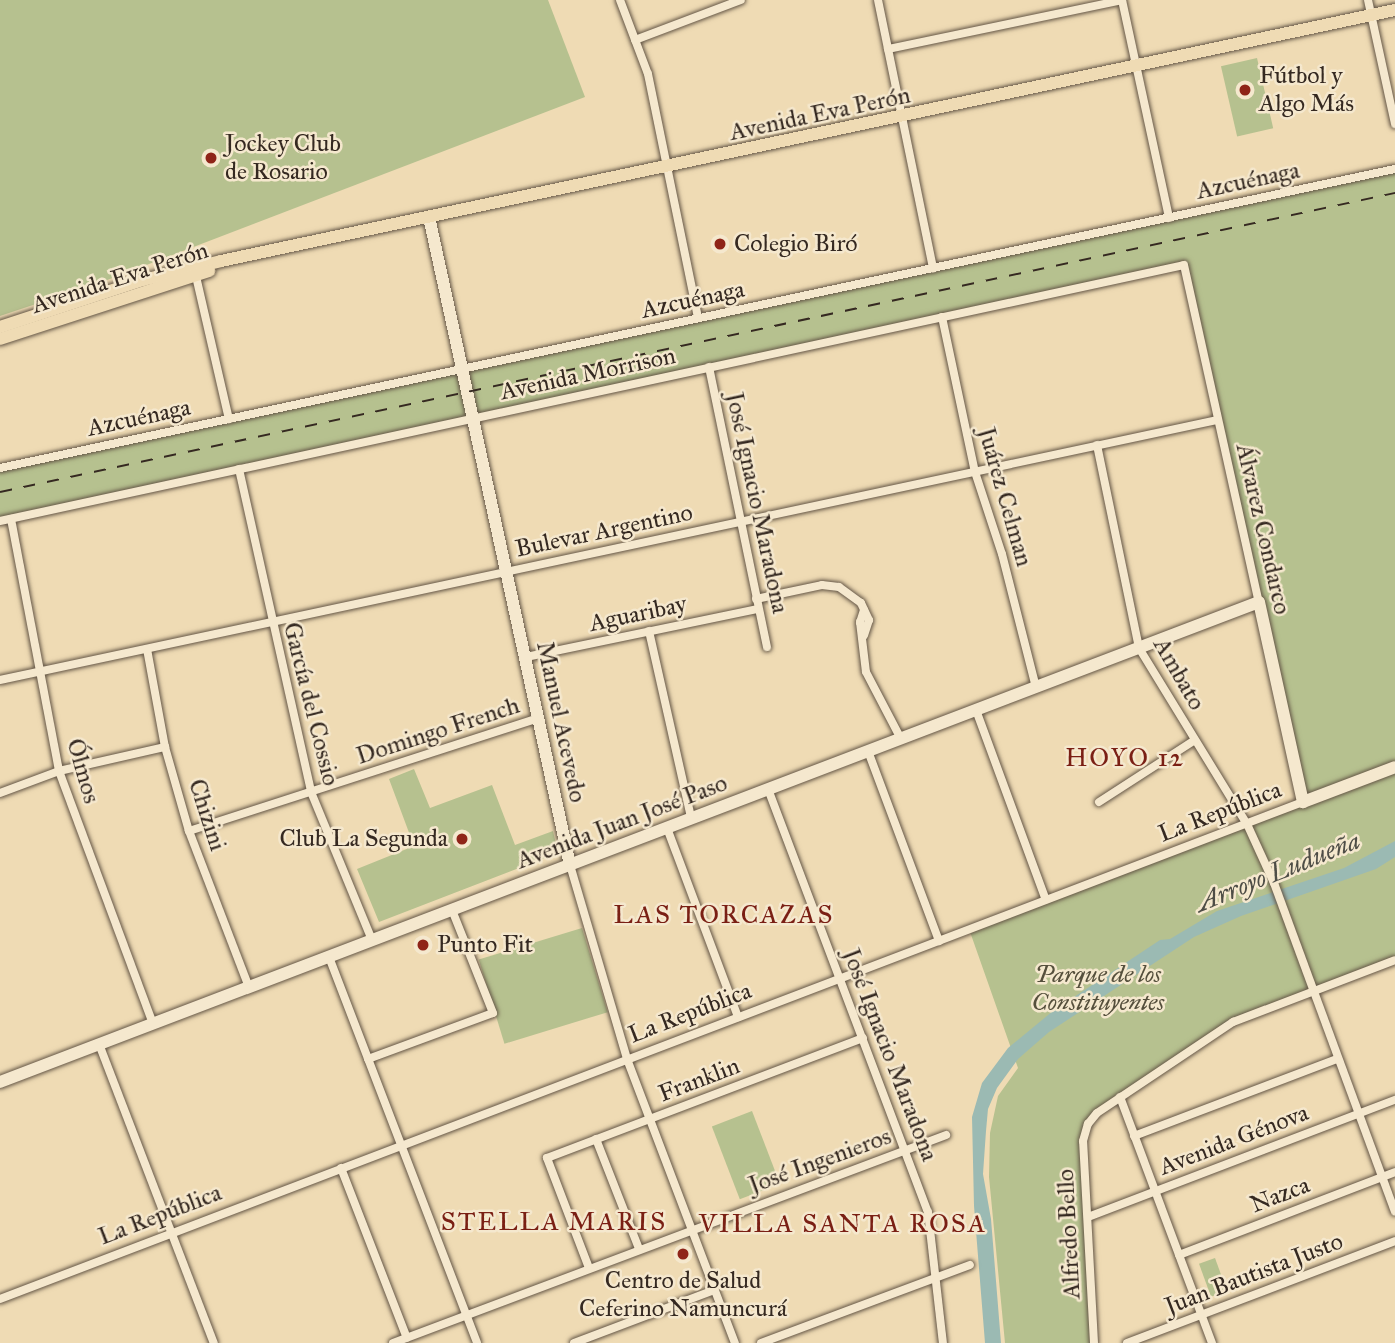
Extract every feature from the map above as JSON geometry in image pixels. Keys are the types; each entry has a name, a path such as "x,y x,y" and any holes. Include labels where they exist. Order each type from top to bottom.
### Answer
{"main road":[{"name":"Avenida Eva Perón","path":"0,327 253,256 1395,10"},
{"name":"Manuel Acevedo","path":"429,217 570,864"},
{"name":"Avenida Eva Perón","path":"0,339 195,271"},
{"name":"Avenida Juan José Paso","path":"0,1082 1259,602"},
{"name":"Álvarez Condarco","path":"1259,602 1303,802"},
{"name":"La República","path":"1303,802 1395,767"}],"street":[{"path":"620,0 648,74 698,318"},
{"path":"635,40 741,0"},
{"path":"878,0 933,268"},
{"path":"888,49 1122,0 1169,218"},
{"path":"1368,0 1395,124"},
{"name":"Azcuénaga","path":"0,468 1395,169"},
{"name":"Avenida Morrison","path":"0,521 1184,264"},
{"name":"Álvarez Condarco","path":"1184,264 1259,602"},
{"path":"195,271 229,419"},
{"name":"Juárez Celman","path":"942,317 975,472 1002,554 1036,687"},
{"name":"José Ignacio Maradona","path":"709,368 767,647"},
{"name":"Bulevar Argentino","path":"0,680 1217,420"},
{"name":"Ambato","path":"1097,445 1139,648 1247,824"},
{"name":"García del Cossio","path":"239,469 311,792 372,940"},
{"name":"Ólmos","path":"11,519 59,771 153,1024"},
{"path":"757,599 832,584 857,598 869,624 864,635 868,680 894,721 901,738"},
{"name":"Aguaribay","path":"526,657 758,609"},
{"path":"649,631 691,818"},
{"name":"Chizini","path":"147,649 165,747 189,831 249,987"},
{"path":"976,710 1046,900"},
{"name":"Domingo French","path":"189,831 539,718"},
{"path":"1098,802 1195,740"},
{"path":"0,793 59,771 165,747"},
{"path":"868,751 939,941"},
{"name":"José Ignacio Maradona","path":"768,789 928,1212 943,1343"},
{"name":"La República","path":"0,1299 1303,802"},
{"path":"1247,824 1285,913 1312,992 1395,1210"},
{"path":"667,828 738,1017"},
{"name":"Manuel Acevedo","path":"570,864 627,1059 735,1343"},
{"path":"368,1059 493,1013 452,910"},
{"path":"329,957 477,1343"},
{"path":"1212,1343 1119,1097 1233,1022 1395,960"},
{"name":"Franklin","path":"589,1268 547,1158 863,1038"},
{"path":"99,1044 214,1343"},
{"path":"1134,1136 1337,1059"},
{"name":"Alfredo Bello","path":"1094,1343 1083,1141 1088,1124 1097,1113 1119,1097"},
{"name":"Avenida Génova","path":"1088,1217 1395,1100"},
{"name":"José Ingenieros","path":"393,1343 946,1135"},
{"path":"596,1139 639,1249"},
{"path":"341,1168 407,1338"},
{"name":"Nazca","path":"1179,1255 1395,1172"},
{"name":"Juan Bautista Justo","path":"1127,1343 1395,1241"},
{"path":"761,1343 970,1265"},
{"path":"574,1343 714,1290"}],"green space":[{"name":"Jockey Club de Rosario","path":"0,0 548,0 585,97 102,282 0,316"},
{"name":"Fútbol y Algo Más","path":"1257,58 1273,128 1237,136 1221,66"},
{"name":"Parque de los Constituyentes","path":"1395,169 1395,960 1233,1022 1097,1113 1083,1141 1094,1343 1005,1343 989,1177 990,1133 998,1096 1018,1068 969,929 1303,802 1184,265 0,521 0,468"},
{"name":"Club La Segunda","path":"414,769 430,808 492,785 515,845 553,831 558,853 379,922 357,869 414,846 389,779"},
{"path":"582,928 608,1012 504,1044 479,960"},
{"path":"752,1111 780,1184 740,1199 712,1126"},
{"path":"1215,1258 1227,1291 1211,1297 1199,1264"}],"water":[{"name":"Arroyo Ludueña","path":"1395,841 1395,857 1376,869 1241,916 1194,937 1049,1032 1018,1059 997,1088 988,1109 983,1174 991,1219 1001,1343 985,1343 974,1206 972,1117 982,1083 1008,1048 1053,1011 1160,940 1170,939 1217,911 1344,868"}],"railway":[{"path":"0,492 1395,193"}],"place":[{"name":"Fútbol y Algo Más","path":"1245,90"},
{"name":"Jockey Club de Rosario","path":"211,158"},
{"name":"Colegio Biró","path":"720,244"},
{"name":"Club La Segunda","path":"462,839"},
{"name":"Punto Fit","path":"423,945"},
{"name":"Centro de Salud Ceferino Namuncurá","path":"683,1254"}],"district":[{"name":"HOYO 12","path":"1125,758"},
{"name":"LAS TORCAZAS","path":"724,915"},
{"name":"STELLA MARIS","path":"554,1222"},
{"name":"VILLA SANTA ROSA","path":"843,1224"}]}
